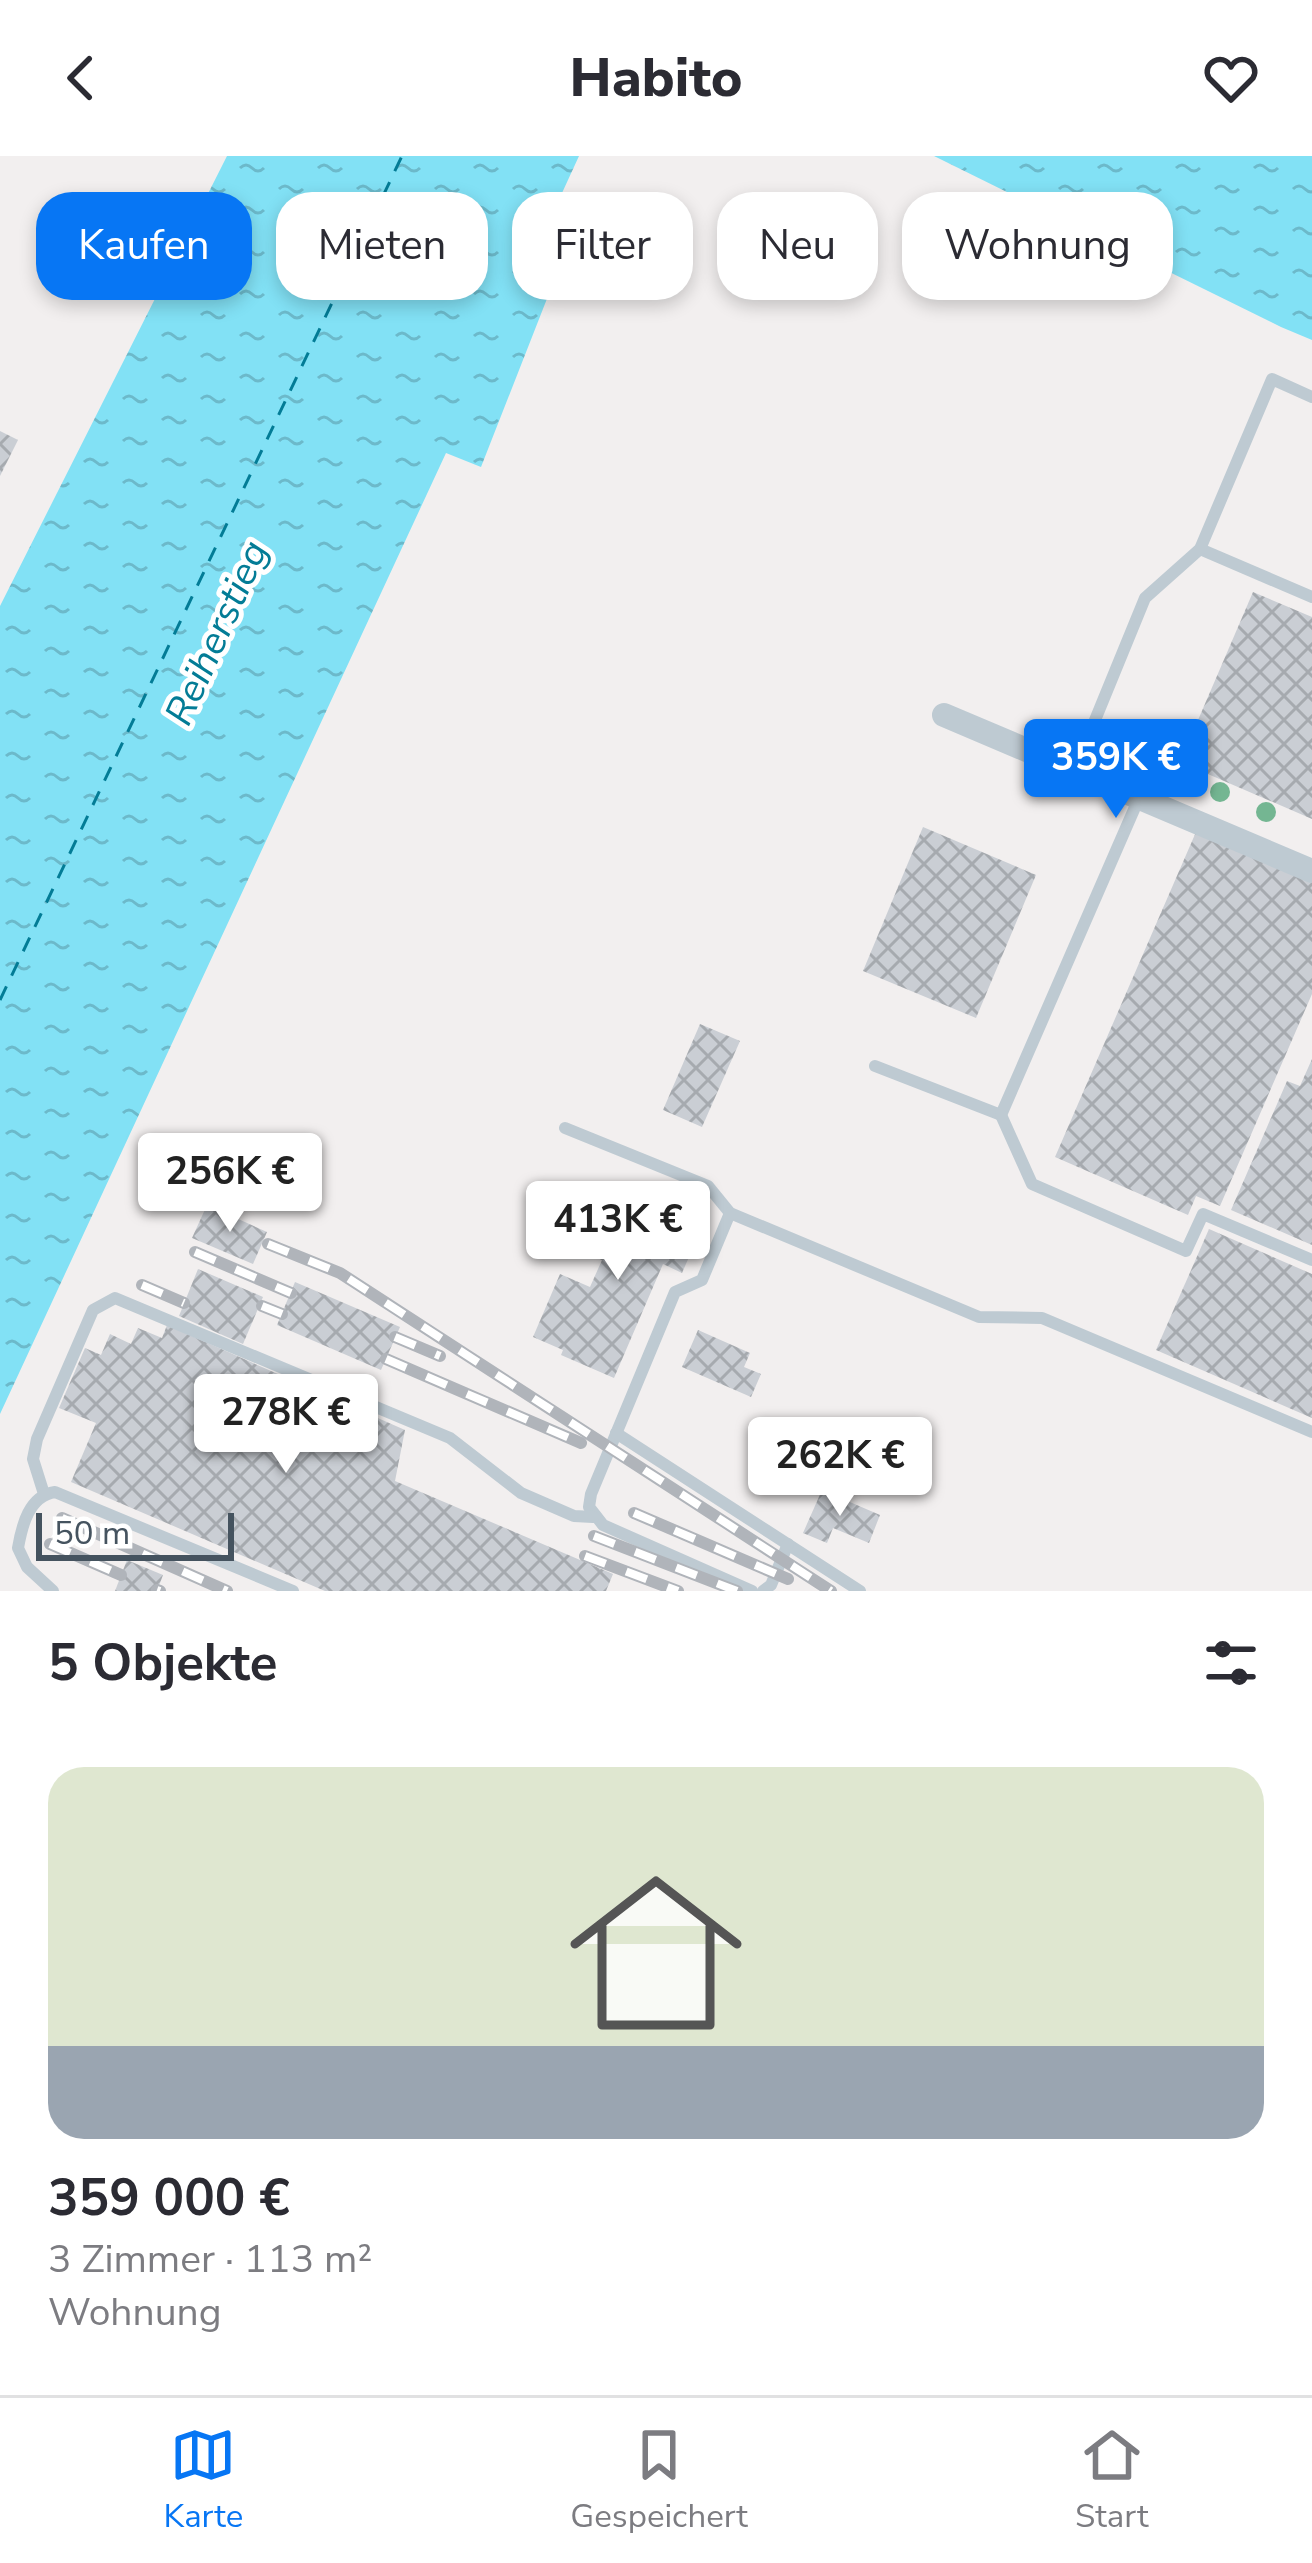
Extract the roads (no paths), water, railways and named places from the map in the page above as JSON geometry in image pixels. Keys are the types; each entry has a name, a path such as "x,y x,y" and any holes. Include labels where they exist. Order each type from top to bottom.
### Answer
{"street":[{"path":"944,715 1312,871"}],"lane":[{"path":"1074,770 1144,598 1200,550 1272,379 1312,397"},
{"path":"1200,550 1312,597"},
{"path":"1001,1115 1139,798"},
{"path":"875,1066 1001,1115 1032,1184 1186,1251 1203,1214 1312,1260"},
{"path":"565,1128 708,1186 730,1213 979,1318 1042,1318 1312,1432"},
{"path":"593,1517 590,1494 675,1292 702,1280 730,1213"},
{"path":"44,1494 33,1459 37,1439 93,1310 116,1298 450,1438 520,1493 574,1516 593,1517 603,1526 752,1591"},
{"path":"616,1433 860,1591"},
{"path":"53,1591 27,1567 18,1548 32,1506 44,1494 67,1495 293,1591"},
{"path":"764,1591 788,1544"}],"water":[{"name":"Reiherstieg","path":"227,156 579,156 562,192 512,192 512,300 546,300 481,467 446,453 0,1414 0,606 154,300 252,300 252,192 209,192"},
{"path":"934,156 1312,156 1312,340 1173,274 1173,192 1007,192"}],"railway":[{"path":"268,1244 340,1273 831,1591"},
{"path":"195,1252 291,1293"},
{"path":"142,1285 184,1303"},
{"path":"262,1306 282,1314"},
{"path":"395,1337 440,1356"},
{"path":"386,1359 581,1443"},
{"path":"634,1513 788,1579"},
{"path":"62,1518 227,1591"},
{"path":"594,1536 737,1591"},
{"path":"50,1544 121,1575"},
{"path":"585,1556 678,1591"}]}
